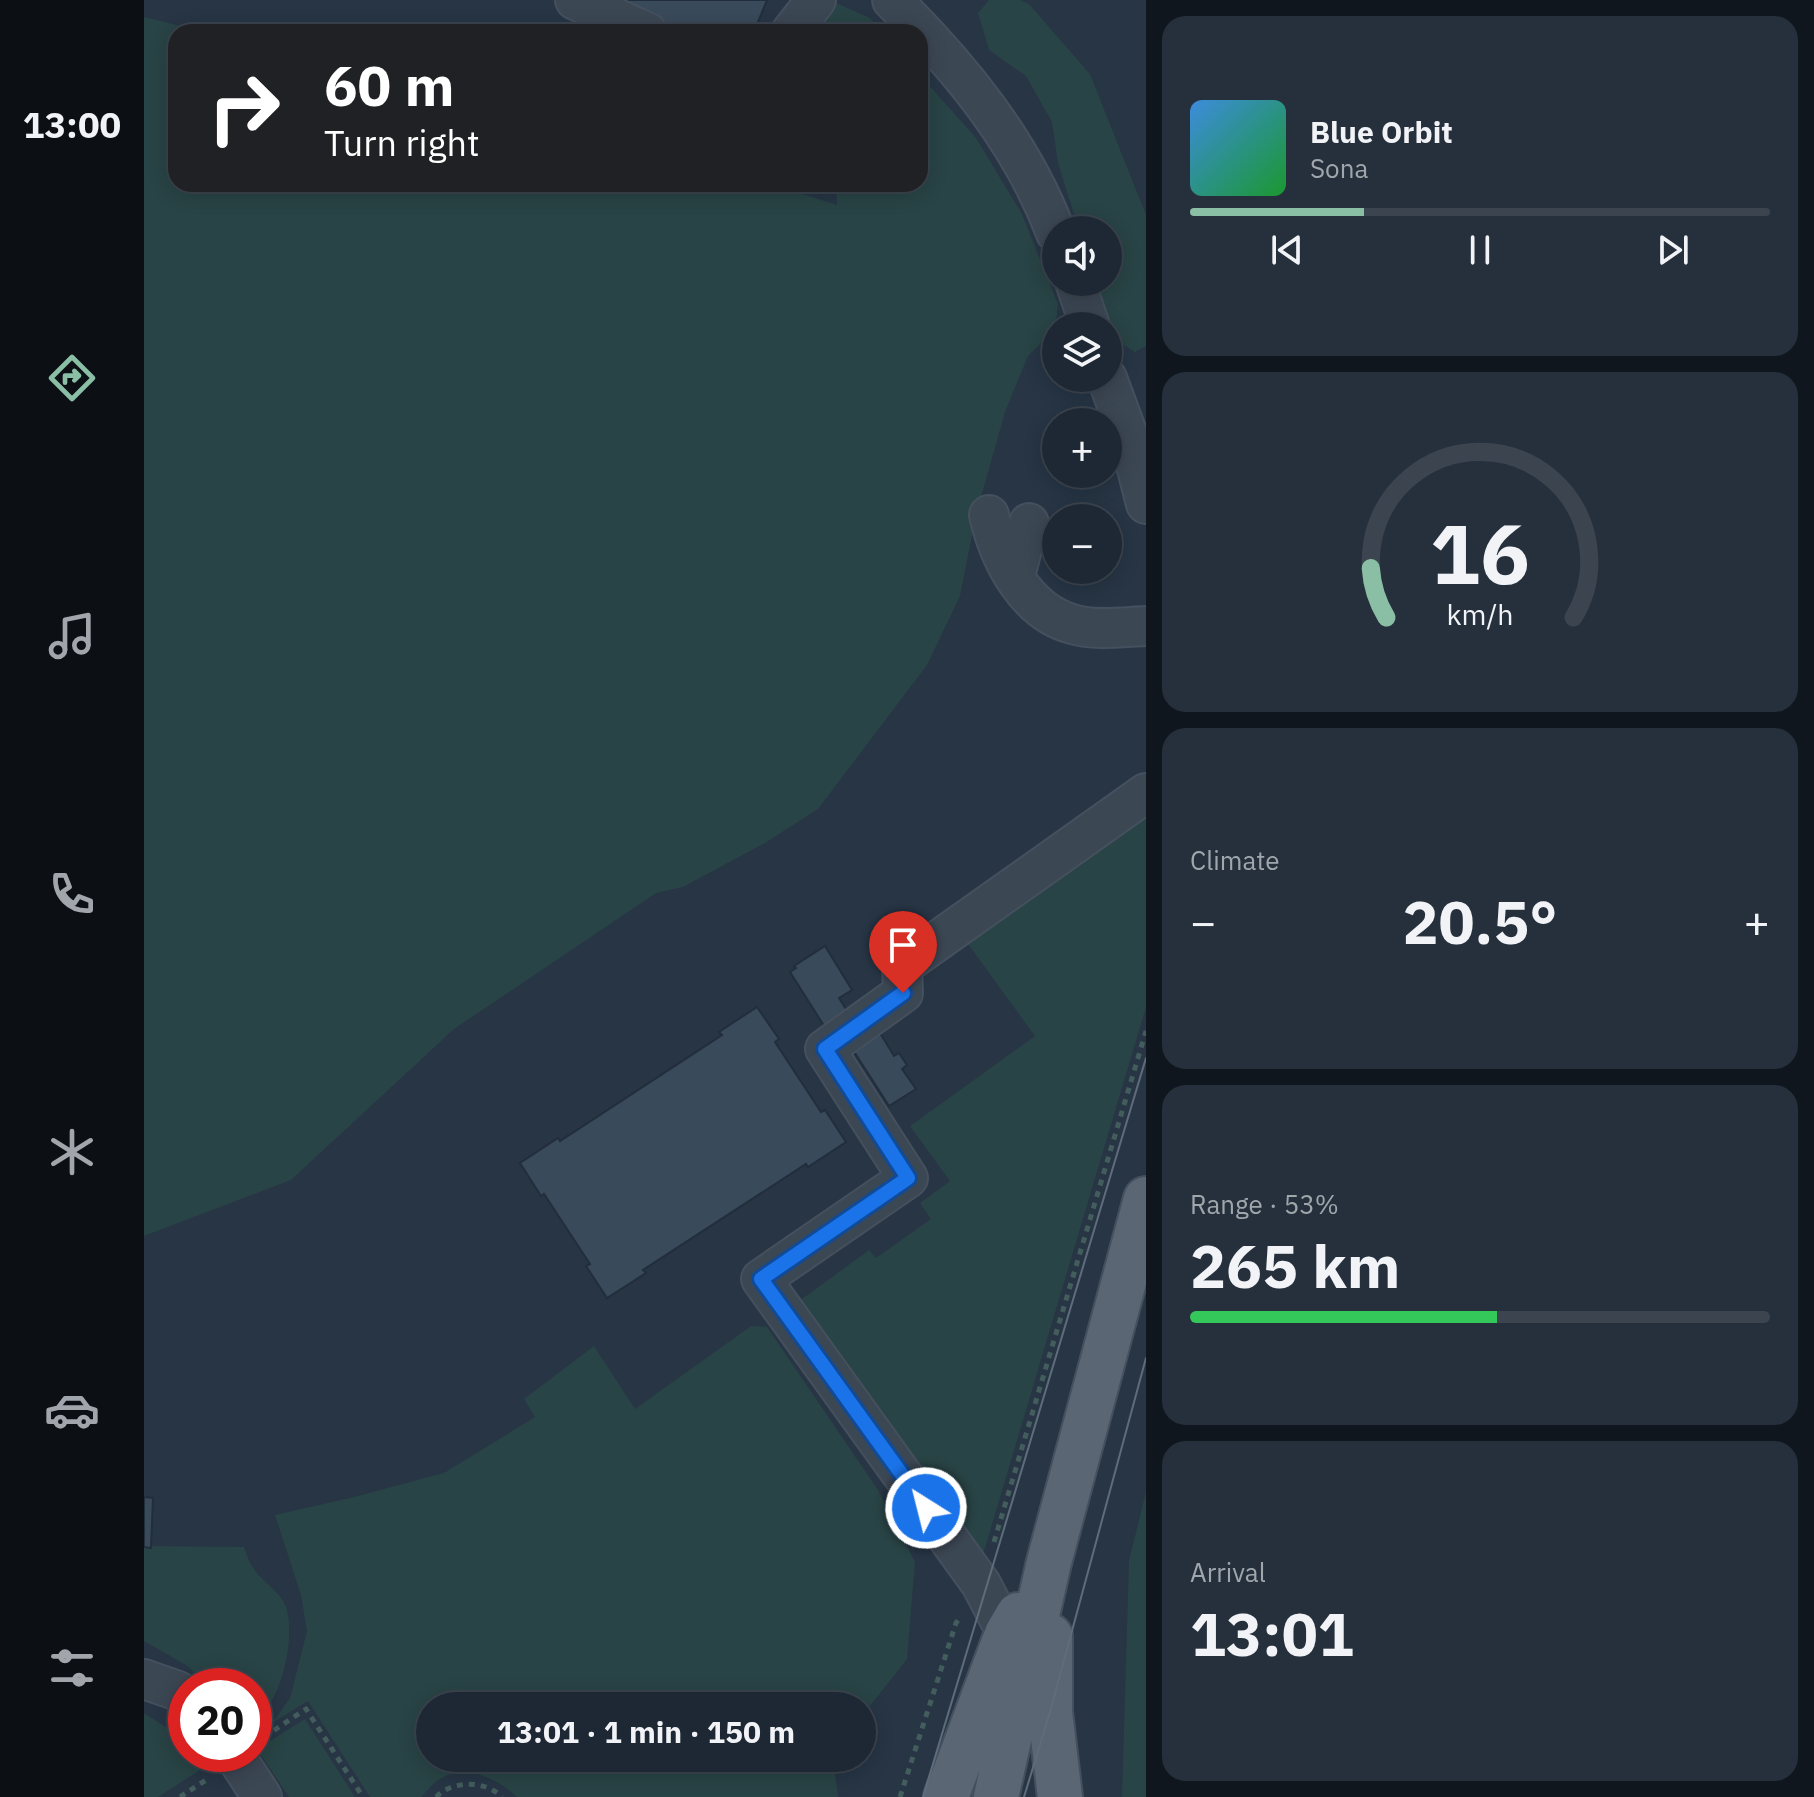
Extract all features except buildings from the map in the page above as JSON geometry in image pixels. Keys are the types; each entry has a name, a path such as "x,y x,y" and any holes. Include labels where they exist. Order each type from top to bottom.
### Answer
{"main road":[{"path":"996,1797 1049,1562 1146,1199"},
{"path":"946,1797 1007,1634 1049,1562"},
{"path":"1049,1562 1050,1712 1060,1797"}],"street":[{"path":"575,0 629,24"},
{"path":"797,24 816,0"},
{"path":"892,0 917,24"},
{"path":"928,35 993,115 1042,196 1050,216"},
{"path":"1112,392 1129,438 1146,504"},
{"path":"989,515 995,538 1015,576 1026,593 1044,610 1070,624 1097,628 1146,626"},
{"path":"1015,576 1029,523"},
{"path":"1007,1634 981,1584 761,1279 908,1178 825,1049 903,993 902,966 1146,793"},
{"path":"144,1679 168,1687"},
{"path":"246,1772 262,1797"}],"path":[{"path":"900,1797 956,1623 981,1584 1146,1031"},
{"path":"272,1731 306,1709 363,1797"},
{"path":"436,1797 443,1790 469,1783 495,1790 502,1797"}],"green space":[{"path":"989,0 1020,0 1029,4 1090,74 1146,215 1146,346 1135,352 1122,344 1122,312 1107,312 1101,296 1122,296 1122,216 1075,216 1058,163 1052,122 1026,76 989,50 978,13"},
{"path":"834,2 870,18 875,24 825,24"},
{"path":"144,17 172,24 168,24 168,192 796,192 837,205 836,192 928,192 928,84 976,138 1022,214 1042,264 1042,296 1055,296 1058,304 1057,312 1042,312 1042,342 1028,356 1005,412 976,515 960,596 927,665 818,809 765,843 683,887 656,893 454,1029 291,1180 144,1236"},
{"path":"1146,816 1146,1007 982,1558 817,1323 801,1305 802,1299 869,1250 876,1258 931,1219 920,1203 950,1181 910,1126 1035,1036 968,944"},
{"path":"751,1326 767,1327 878,1490 915,1562 907,1659 876,1698 876,1692 416,1692 416,1772 835,1772 838,1797 517,1797 491,1779 460,1773 440,1779 421,1797 370,1797 308,1701 272,1723 290,1698 307,1631 301,1595 275,1515 444,1473 535,1417 524,1399 594,1346 635,1409"},
{"path":"1146,1492 1146,1797 1122,1797 1129,1561"},
{"path":"144,1546 244,1547 257,1574 284,1602 289,1620 288,1652 272,1700 272,1668 189,1668 144,1641"},
{"path":"144,1713 168,1729 168,1772 197,1772 158,1797 144,1797"},
{"path":"305,1719 355,1797 289,1797 272,1772 272,1740"}],"tram line":[{"path":"923,1797 1146,1058"},
{"path":"1024,1797 1146,1358"}],"route":[{"path":"903,993 825,1049 908,1178 761,1279 926,1508"}]}
